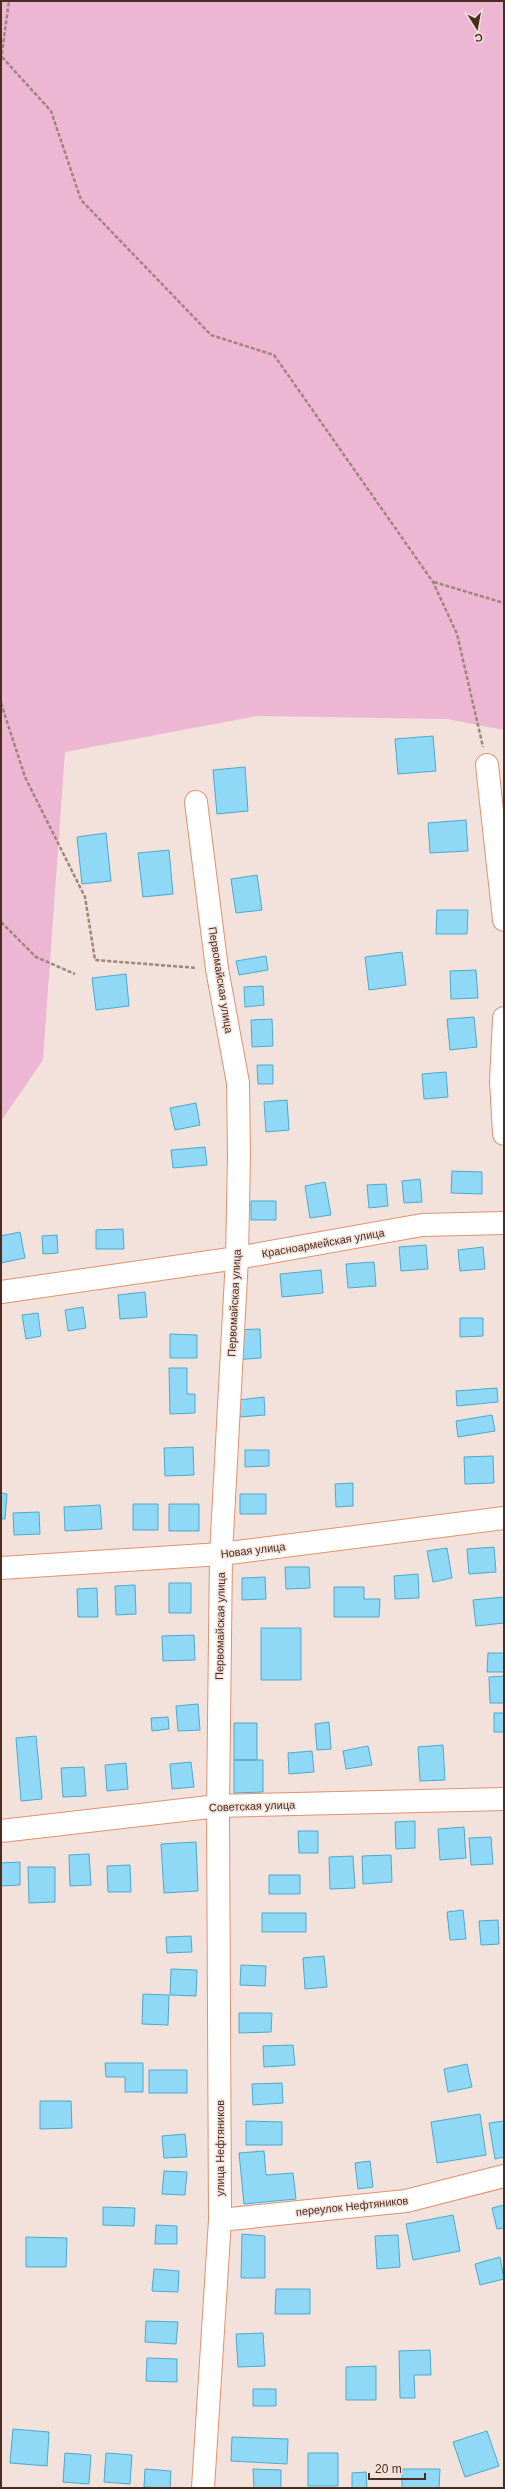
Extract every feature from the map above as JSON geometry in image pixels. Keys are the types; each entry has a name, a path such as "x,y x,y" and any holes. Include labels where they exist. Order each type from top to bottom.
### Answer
{"street":[{"path":"487,765 504,920"},
{"name":"Первомайская улица","path":"196,802 217,970 238,1083 237,1258 221,1554 218,1806"},
{"path":"504,1018 501,1081 504,1134"},
{"name":"Красноармейская улица","path":"1,1292 237,1258 422,1225 504,1223"},
{"name":"Новая улица","path":"1,1568 221,1554 504,1518"},
{"name":"Советская улица","path":"1,1831 218,1806 504,1799"},
{"name":"улица Нефтяников","path":"203,2488 220,2220 218,1806"},
{"name":"переулок Нефтяников","path":"220,2220 406,2201 504,2176"}],"path":[{"path":"1,60 10,6 9,1"},
{"path":"10,6 13,1"},
{"path":"2,57 51,111 81,200 211,335 274,355 433,582 457,634 470,682 487,765"},
{"path":"433,582 504,603"},
{"path":"1,703 25,777 85,897 95,960 217,970"},
{"path":"1,922 36,957 75,974"}],"shaded area":[{"path":"1,1 504,1 504,730 447,719 258,716 65,752 43,1060 1,1121"}],"building":[{"path":"433,736 436,771 398,774 395,739"},
{"path":"245,767 248,811 217,814 213,770"},
{"path":"466,820 468,851 430,853 428,823"},
{"path":"106,833 111,881 82,884 77,837"},
{"path":"169,850 173,894 143,897 138,853"},
{"path":"257,875 262,910 236,913 231,879"},
{"path":"437,910 468,910 467,934 436,934"},
{"path":"402,952 406,985 369,990 365,957"},
{"path":"266,956 268,970 239,975 236,961"},
{"path":"476,970 478,998 451,999 450,971"},
{"path":"126,974 129,1006 96,1010 92,978"},
{"path":"263,986 264,1005 245,1007 244,987"},
{"path":"474,1017 477,1047 450,1050 447,1019"},
{"path":"272,1019 273,1046 252,1047 251,1020"},
{"path":"257,1065 273,1065 273,1084 258,1084"},
{"path":"446,1072 448,1097 424,1099 422,1074"},
{"path":"287,1100 289,1130 266,1132 264,1102"},
{"path":"196,1103 200,1125 175,1130 170,1108"},
{"path":"205,1147 207,1165 173,1168 171,1150"},
{"path":"452,1171 482,1172 482,1194 451,1193"},
{"path":"420,1179 422,1202 404,1203 402,1181"},
{"path":"325,1182 331,1215 310,1218 305,1186"},
{"path":"386,1184 388,1206 369,1208 367,1185"},
{"path":"251,1201 276,1201 276,1220 251,1220"},
{"path":"123,1229 124,1249 96,1249 96,1230"},
{"path":"20,1232 25,1258 1,1263 1,1236"},
{"path":"57,1235 58,1253 43,1254 42,1236"},
{"path":"426,1245 428,1269 401,1271 399,1247"},
{"path":"483,1247 485,1269 460,1271 458,1250"},
{"path":"374,1262 376,1286 348,1288 346,1264"},
{"path":"321,1270 323,1293 282,1297 280,1274"},
{"path":"145,1292 147,1317 120,1319 118,1295"},
{"path":"83,1307 86,1328 68,1331 65,1310"},
{"path":"38,1313 41,1336 26,1339 22,1315"},
{"path":"460,1318 483,1318 483,1336 460,1337"},
{"path":"260,1329 261,1358 234,1360 232,1330"},
{"path":"170,1334 197,1335 197,1358 170,1358"},
{"path":"169,1368 187,1368 187,1394 195,1394 195,1413 170,1414"},
{"path":"497,1388 498,1402 457,1406 456,1391"},
{"path":"264,1397 265,1415 240,1417 238,1400"},
{"path":"492,1415 495,1431 458,1437 456,1421"},
{"path":"193,1447 194,1475 165,1476 164,1448"},
{"path":"245,1450 269,1450 269,1466 245,1467"},
{"path":"493,1456 494,1483 465,1484 464,1457"},
{"path":"353,1483 353,1506 336,1507 335,1484"},
{"path":"1,1493 7,1494 5,1519 1,1519"},
{"path":"240,1494 266,1494 266,1514 240,1514"},
{"path":"133,1504 158,1504 158,1530 133,1530"},
{"path":"169,1504 199,1504 199,1531 169,1531"},
{"path":"100,1505 102,1529 65,1531 64,1507"},
{"path":"39,1512 40,1534 14,1535 13,1513"},
{"path":"494,1547 496,1572 469,1574 467,1549"},
{"path":"447,1548 452,1578 433,1582 427,1551"},
{"path":"285,1567 309,1567 310,1588 286,1589"},
{"path":"418,1574 419,1598 395,1599 394,1576"},
{"path":"265,1577 266,1599 242,1600 242,1578"},
{"path":"169,1583 191,1583 191,1613 169,1613"},
{"path":"135,1585 136,1614 116,1615 115,1586"},
{"path":"334,1587 364,1587 364,1599 380,1599 379,1617 334,1617"},
{"path":"97,1588 98,1617 78,1617 77,1589"},
{"path":"504,1597 504,1623 476,1626 473,1600"},
{"path":"261,1628 301,1628 301,1680 261,1680"},
{"path":"194,1635 195,1660 163,1661 162,1636"},
{"path":"488,1653 504,1653 504,1672 487,1672"},
{"path":"504,1676 504,1703 490,1703 489,1677"},
{"path":"198,1704 200,1730 178,1731 176,1706"},
{"path":"494,1713 504,1713 504,1732 494,1732"},
{"path":"168,1717 169,1729 152,1731 151,1718"},
{"path":"329,1722 331,1749 317,1750 315,1724"},
{"path":"234,1723 257,1723 257,1760 234,1760"},
{"path":"36,1736 42,1799 21,1801 16,1738"},
{"path":"443,1745 445,1780 420,1781 418,1747"},
{"path":"368,1746 372,1765 346,1769 343,1751"},
{"path":"312,1751 314,1772 289,1774 288,1753"},
{"path":"234,1760 263,1760 263,1792 234,1793"},
{"path":"191,1762 194,1787 172,1789 170,1764"},
{"path":"126,1763 128,1789 107,1791 105,1765"},
{"path":"84,1767 86,1796 63,1797 61,1768"},
{"path":"415,1821 415,1848 396,1849 395,1822"},
{"path":"464,1827 466,1858 440,1860 438,1829"},
{"path":"298,1831 318,1831 318,1853 299,1853"},
{"path":"491,1837 493,1864 471,1865 469,1838"},
{"path":"196,1842 198,1891 164,1893 161,1844"},
{"path":"89,1854 91,1885 70,1886 69,1855"},
{"path":"391,1855 392,1882 363,1884 362,1856"},
{"path":"353,1856 355,1888 330,1889 329,1857"},
{"path":"20,1862 20,1885 1,1886 1,1863"},
{"path":"130,1865 131,1892 108,1892 107,1866"},
{"path":"28,1867 55,1867 55,1902 29,1903"},
{"path":"269,1875 300,1875 300,1894 269,1894"},
{"path":"463,1910 466,1939 450,1940 447,1912"},
{"path":"262,1913 306,1913 306,1932 262,1932"},
{"path":"498,1920 499,1944 481,1945 479,1921"},
{"path":"191,1936 192,1952 167,1953 166,1937"},
{"path":"324,1956 327,1987 305,1989 303,1958"},
{"path":"241,1965 266,1966 265,1986 240,1985"},
{"path":"171,1969 197,1970 196,1996 170,1995"},
{"path":"143,1994 169,1995 168,2025 142,2024"},
{"path":"239,2013 272,2013 271,2032 239,2033"},
{"path":"293,2045 295,2065 264,2067 263,2046"},
{"path":"105,2063 143,2063 143,2092 125,2092 125,2077 106,2077"},
{"path":"467,2064 472,2087 448,2092 444,2069"},
{"path":"149,2070 187,2070 187,2093 149,2093"},
{"path":"282,2083 283,2103 253,2105 252,2084"},
{"path":"40,2101 71,2101 72,2128 40,2129"},
{"path":"480,2114 486,2155 437,2163 431,2122"},
{"path":"246,2121 282,2122 282,2145 246,2145"},
{"path":"504,2121 504,2157 495,2159 489,2123"},
{"path":"185,2134 187,2157 164,2158 162,2136"},
{"path":"264,2151 266,2175 293,2173 296,2199 244,2204 239,2153"},
{"path":"370,2161 373,2187 358,2189 355,2163"},
{"path":"164,2171 187,2172 185,2195 162,2194"},
{"path":"504,2205 504,2228 497,2229 492,2208"},
{"path":"103,2207 135,2208 134,2226 103,2225"},
{"path":"453,2215 460,2251 413,2260 406,2224"},
{"path":"156,2225 177,2226 177,2244 155,2244"},
{"path":"242,2234 265,2236 265,2278 241,2278"},
{"path":"398,2235 400,2267 377,2269 375,2236"},
{"path":"26,2237 67,2238 66,2267 26,2267"},
{"path":"500,2257 504,2279 480,2285 475,2264"},
{"path":"154,2269 179,2271 178,2292 152,2291"},
{"path":"276,2289 310,2289 310,2314 275,2314"},
{"path":"146,2321 178,2322 176,2344 145,2342"},
{"path":"263,2333 265,2366 238,2367 236,2334"},
{"path":"430,2350 431,2375 414,2375 415,2398 400,2398 399,2351"},
{"path":"147,2358 177,2359 177,2382 146,2381"},
{"path":"376,2366 376,2400 346,2400 346,2367"},
{"path":"253,2389 276,2389 276,2406 253,2406"},
{"path":"13,2429 49,2432 47,2466 10,2463"},
{"path":"487,2431 499,2466 465,2477 453,2442"},
{"path":"232,2437 288,2439 287,2464 231,2461"},
{"path":"65,2453 91,2455 89,2484 63,2482"},
{"path":"106,2453 132,2455 130,2484 104,2482"},
{"path":"308,2453 338,2453 338,2486 308,2486"},
{"path":"145,2469 171,2471 170,2488 144,2487"},
{"path":"253,2469 281,2470 281,2488 254,2488"},
{"path":"402,2469 440,2469 439,2488 402,2488"},
{"path":"366,2472 367,2488 352,2488 352,2473"}]}
